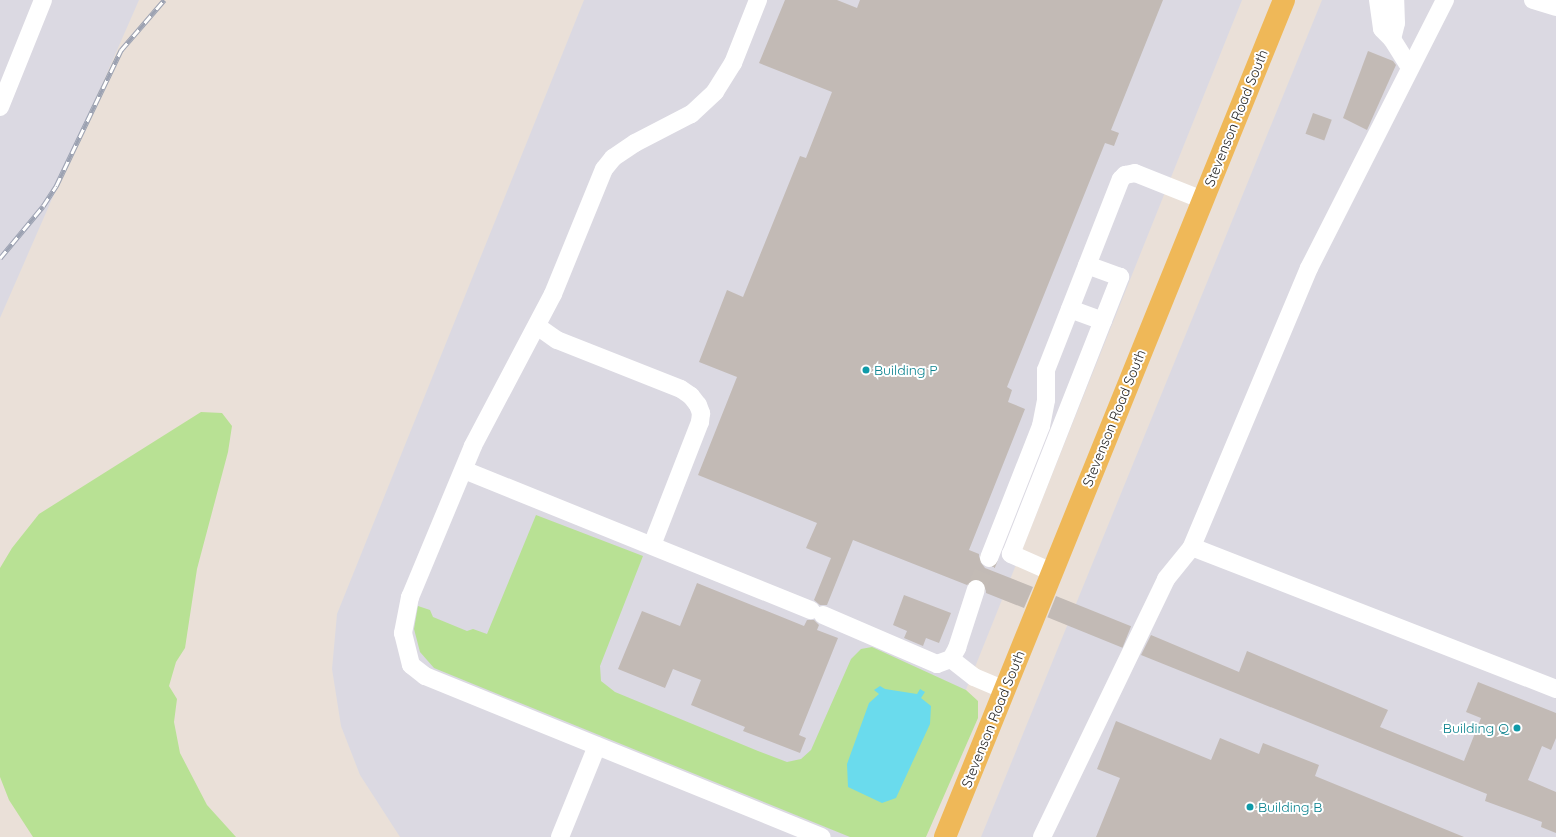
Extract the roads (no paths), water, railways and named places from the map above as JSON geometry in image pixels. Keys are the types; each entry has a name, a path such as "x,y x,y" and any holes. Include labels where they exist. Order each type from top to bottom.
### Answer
{"main road":[{"name":"Stevenson Road South","path":"945,837 1283,3"}],"lane":[{"path":"0,107 43,0"},
{"path":"758,0 733,63 715,92 691,114 635,143 613,158 604,170 553,294 491,410 464,470 410,597 403,633 411,665 425,676 822,837"},
{"path":"1378,0 1382,29 1392,39 1410,68"},
{"path":"1392,39 1396,23 1395,0"},
{"path":"1042,837 1166,579 1192,547 1309,268 1445,0"},
{"path":"1533,0 1556,7"},
{"path":"989,558 1041,426 1046,400 1046,370 1118,184 1125,174 1135,172 1203,200"},
{"path":"1052,572 1011,554 1120,277 1087,265"},
{"path":"1070,309 1103,321"},
{"path":"537,326 558,340 681,389 691,396 698,405 701,413 700,422 652,545"},
{"path":"464,470 817,612 937,664 951,659 961,636 976,589"},
{"path":"1192,547 1556,689"},
{"path":"922,658 943,650 961,636"},
{"path":"951,659 974,677 1004,690"},
{"path":"560,837 597,746"}],"water":[{"path":"880,686 885,689 917,694 920,689 925,692 921,698 931,706 930,724 896,798 882,803 848,787 847,764 869,703 879,694 874,690"}],"tunnel":[{"path":"976,589 989,558"}],"railway":[{"path":"0,258 43,206 56,186 121,50 164,0"}],"place":[{"name":"Building P","path":"866,370"},
{"name":"Building Q","path":"1517,728"},
{"name":"Building B","path":"1250,807"}]}
